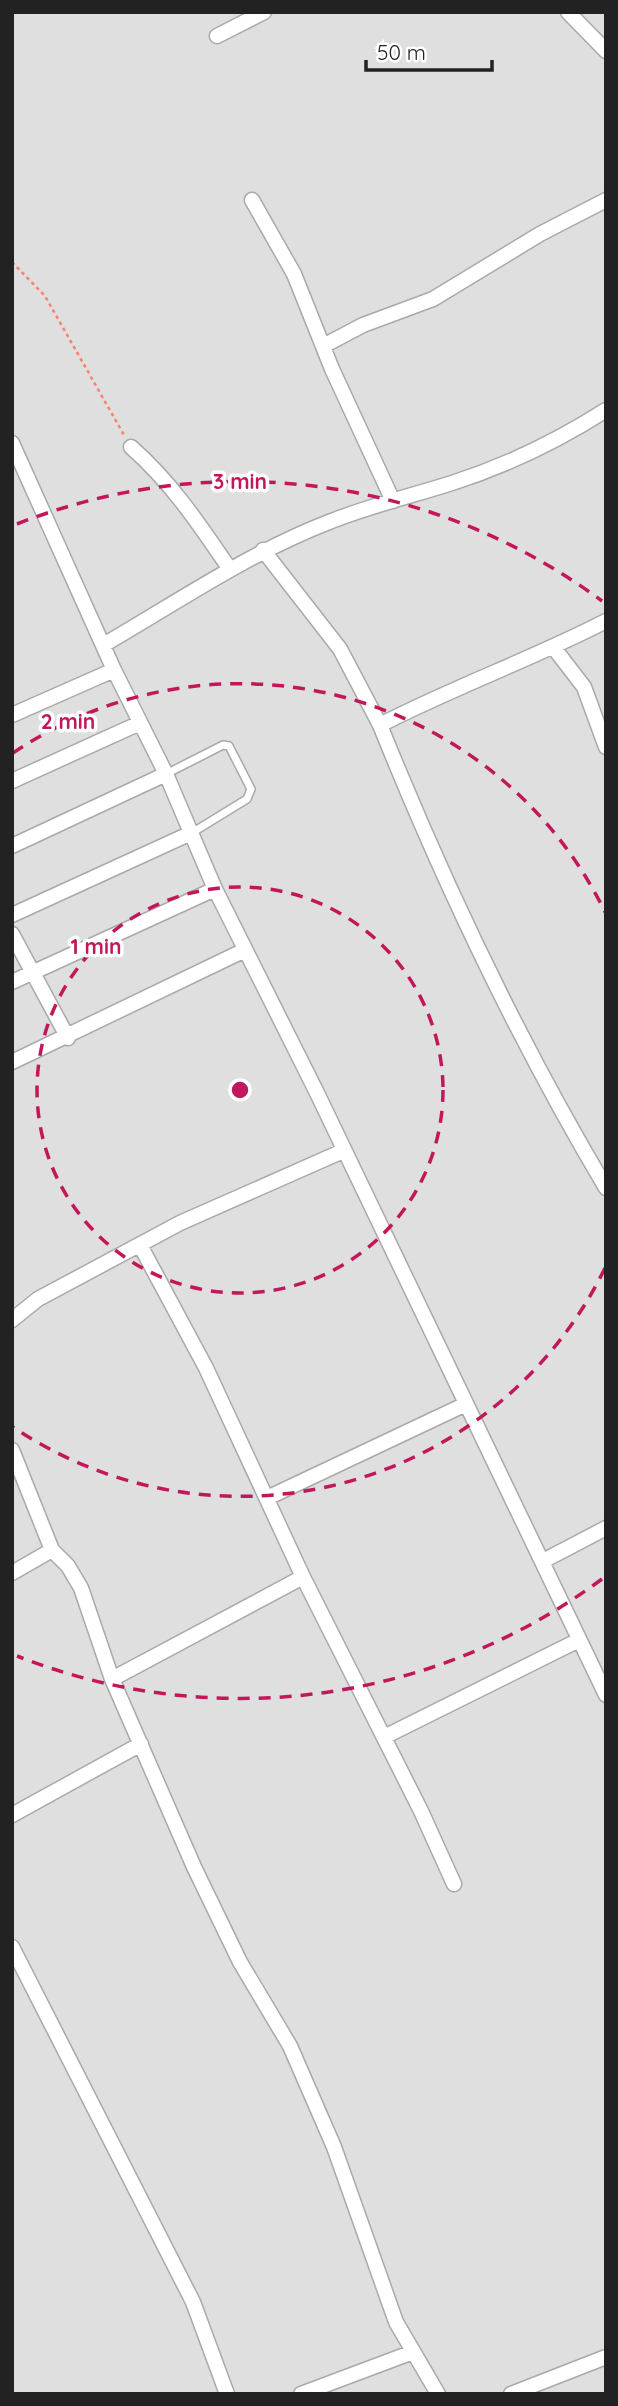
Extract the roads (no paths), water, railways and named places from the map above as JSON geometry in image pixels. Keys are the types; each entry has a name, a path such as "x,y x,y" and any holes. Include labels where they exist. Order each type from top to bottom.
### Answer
{"street":[{"path":"216,36 264,12"},
{"path":"568,12 606,51"},
{"path":"252,200 294,274 325,345 332,369 393,500"},
{"path":"325,345 363,325 433,299 540,234 606,200"},
{"path":"105,644 263,550 331,521 454,483 507,462 580,427 606,410"},
{"path":"12,443 105,644 114,670 166,774 215,889 606,1695"},
{"path":"131,447 159,472 186,504 229,568"},
{"path":"263,550 340,649 380,725 452,895 600,1167 606,1188"},
{"path":"380,725 448,692 554,648 606,621"},
{"path":"554,648 584,687 606,747"},
{"path":"12,715 114,670"},
{"path":"12,781 140,723"},
{"path":"12,846 166,774"},
{"path":"12,915 190,834"},
{"path":"12,982 215,889"},
{"path":"12,934 68,1038"},
{"path":"12,1062 68,1038 245,950"},
{"path":"12,1320 38,1299 180,1223 343,1150"},
{"path":"140,1245 206,1368 303,1577 454,1884"},
{"path":"267,1498 466,1404"},
{"path":"12,1450 52,1550 68,1566 81,1588 112,1679 194,1867 240,1962 290,2046 334,2147 396,2322 438,2394"},
{"path":"543,1561 606,1528"},
{"path":"12,1573 52,1550"},
{"path":"112,1679 303,1577"},
{"path":"384,1737 579,1640"},
{"path":"12,1815 141,1744"},
{"path":"12,1947 193,2302 227,2394"},
{"path":"301,2394 413,2352"},
{"path":"511,2394 543,2388 606,2357"}],"lane":[{"path":"166,774 223,745 229,746 251,789 247,799 190,834"}]}
